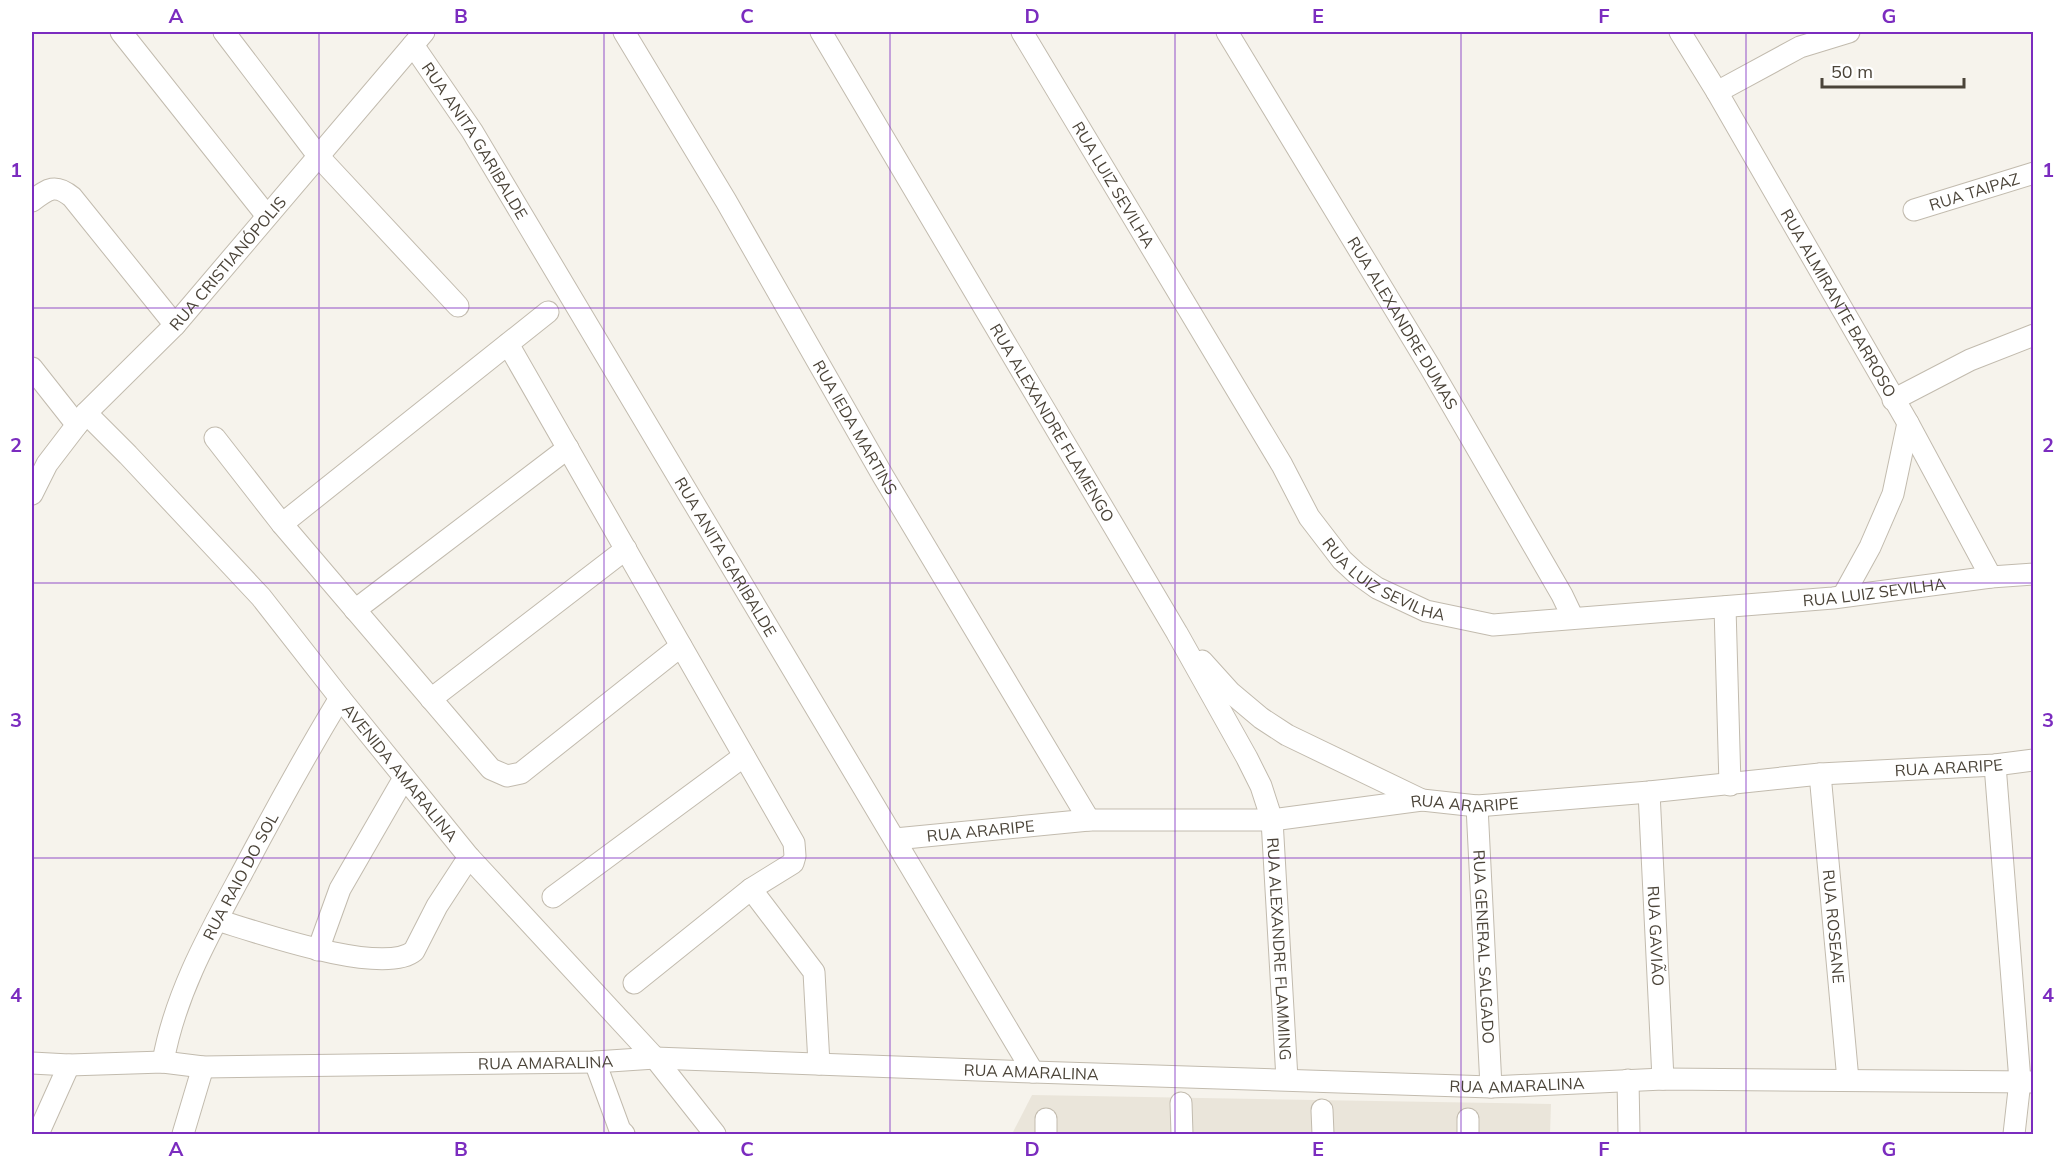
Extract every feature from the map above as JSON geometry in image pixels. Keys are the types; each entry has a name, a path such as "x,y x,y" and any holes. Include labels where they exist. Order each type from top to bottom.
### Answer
{"street":[{"path":"121,32 267,216"},
{"path":"224,32 319,157 458,306"},
{"name":"RUA IEDA MARTINS","path":"624,32 726,201 889,486 1089,820"},
{"name":"RUA ALEXANDRE FLAMENGO","path":"821,32 1177,633 1247,758 1261,786 1272,820"},
{"name":"RUA LUIZ SEVILHA","path":"1022,32 1282,465 1309,517 1342,560 1377,588 1425,611 1493,625 1725,608 2034,574"},
{"name":"RUA ALEXANDRE DUMAS","path":"1227,32 1430,367 1562,595 1573,618"},
{"name":"RUA ALMIRANTE BARROSO","path":"1680,32 1908,423 1992,577"},
{"path":"1717,92 1798,39 1849,32"},
{"name":"RUA CRISTIANÓPOLIS","path":"32,494 39,463 175,325 419,38"},
{"name":"RUA ANITA GARIBALDE","path":"419,38 472,131 1034,1072"},
{"name":"RUA TAIPAZ","path":"1914,210 2034,173"},
{"path":"32,201 45,191 54,188 65,191 72,197 175,325"},
{"path":"282,524 548,312"},
{"path":"1893,400 1970,360 2034,336"},
{"path":"508,344 794,843 793,863 751,889 634,983"},
{"name":"AVENIDA AMARALINA","path":"32,368 81,419 128,455 261,597 469,857 655,1058 715,1134"},
{"path":"1843,596 1870,547 1893,495 1908,423"},
{"path":"215,438 282,524 491,769 507,776 521,773 681,646"},
{"path":"355,610 568,448"},
{"path":"431,699 626,549"},
{"path":"1725,608 1730,785"},
{"path":"1177,633 1230,692 1260,718 1287,735 1422,800"},
{"name":"RUA RAIO DO SOL","path":"163,1062 176,1010 201,951 296,771 340,698"},
{"path":"553,897 744,756"},
{"name":"RUA ARARIPE","path":"895,839 1089,820 1272,820 1422,800 1477,806 1730,785 1820,774 1995,765 2034,760"},
{"path":"1995,765 2027,1082 2014,1134"},
{"name":"RUA ROSEANE","path":"1820,774 1848,1080"},
{"path":"318,950 340,889 404,778"},
{"name":"RUA GAVIÃO","path":"1649,792 1663,1079"},
{"name":"RUA GENERAL SALGADO","path":"1477,806 1491,1087"},
{"name":"RUA ALEXANDRE FLAMMING","path":"1272,820 1287,1079"},
{"path":"217,920 342,956 390,958 408,956 414,951 437,906 469,857"},
{"path":"751,889 814,972 819,1064"},
{"name":"RUA AMARALINA","path":"32,1063 69,1065 163,1062 203,1067 595,1062 655,1058 1491,1087 1663,1079 2027,1082"},
{"path":"595,1062 620,1133"},
{"path":"38,1134 69,1065"},
{"path":"183,1134 203,1067"},
{"path":"1628,1080 1629,1134"},
{"path":"1181,1103 1182,1134"},
{"path":"1322,1110 1323,1134"}],"shaded area":[{"path":"1032,1095 1551,1104 1550,1134 1012,1134"}]}
